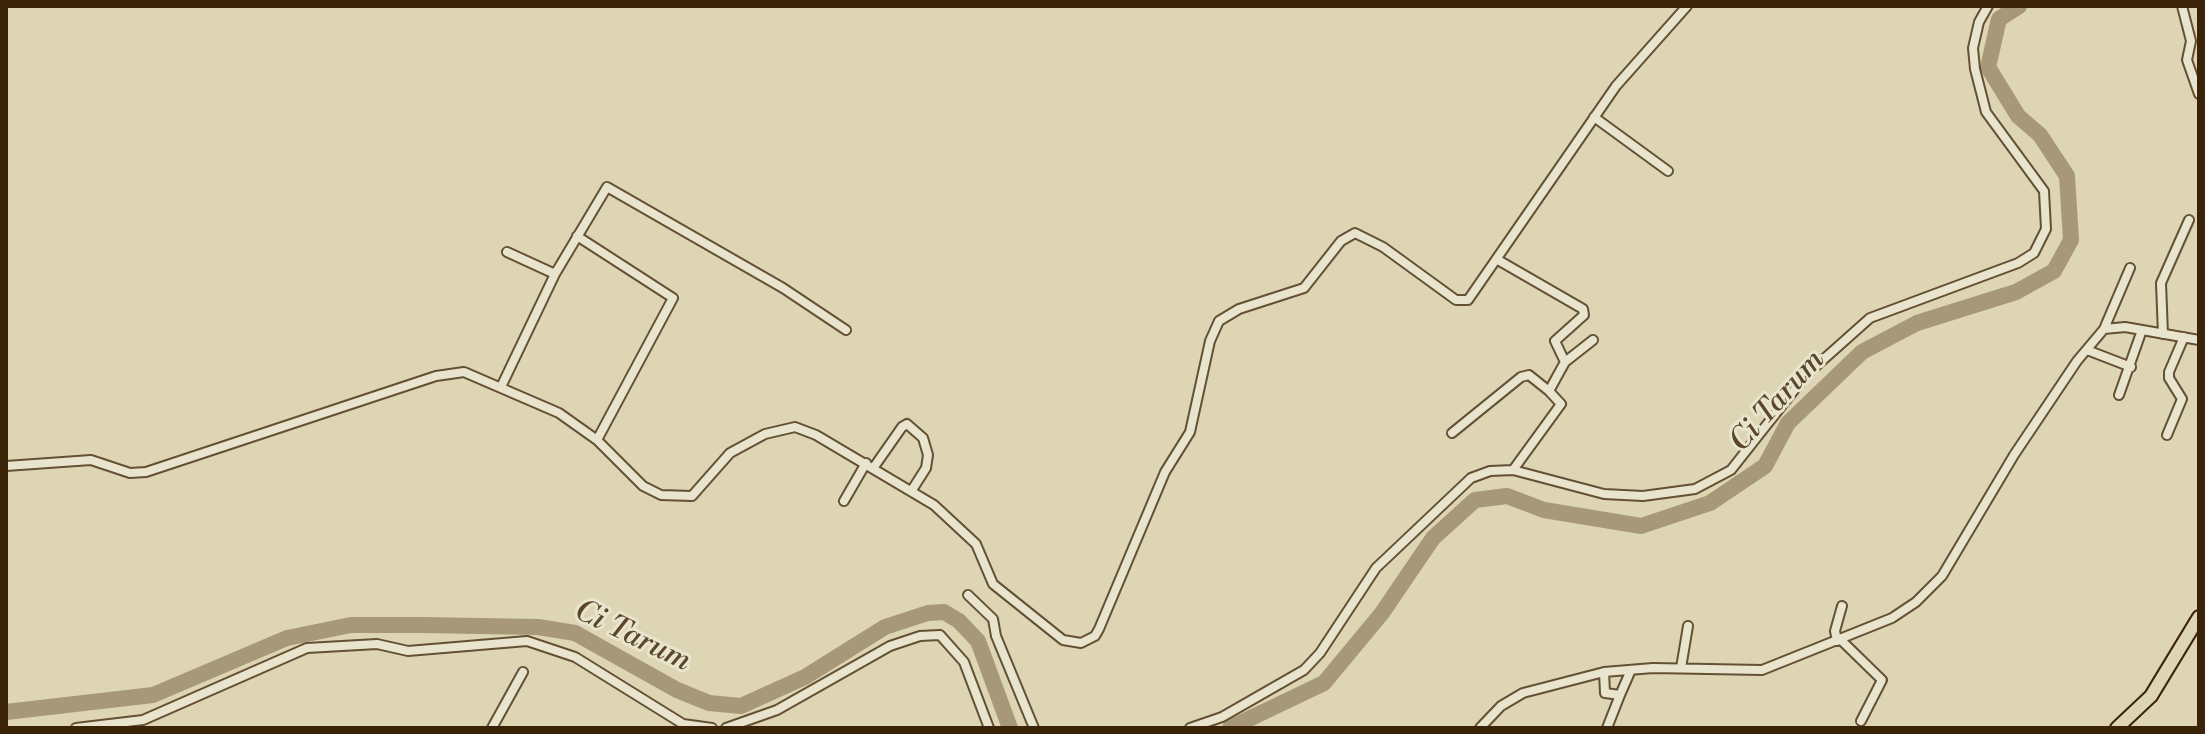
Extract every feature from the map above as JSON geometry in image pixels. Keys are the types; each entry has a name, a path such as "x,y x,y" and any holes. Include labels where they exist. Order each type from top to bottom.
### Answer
{"main road":[{"path":"2117,728 2151,696 2199,617"}],"street":[{"path":"6,466 91,460 130,473 146,472 451,372 464,372 559,413 597,440 643,486 661,495 684,498 696,492 736,449 782,429 795,427 816,435 912,490 962,528 976,544 993,584 1063,640 1073,643 1087,641 1099,629 1165,472 1190,432 1210,341 1219,321 1239,309 1304,288 1341,241 1355,233 1383,247 1458,301 1468,300 1594,117 1687,6"},
{"path":"1190,728 1222,717 1304,670 1320,653 1376,568 1440,504 1471,478 1490,471 1513,470 1604,494 1643,496 1695,489 1731,470 1806,375 1870,318 2018,263 2034,253 2046,229 2044,191 1986,112 1975,69 1973,48 1979,22 1988,6"},
{"path":"2182,6 2191,41 2187,60 2199,94"},
{"path":"1594,117 1668,171"},
{"path":"501,387 555,274 609,187 783,288 846,330"},
{"path":"2163,334 2161,283 2189,220"},
{"path":"577,236 673,298 597,440"},
{"path":"507,252 555,274"},
{"path":"1498,260 1583,309 1583,317 1555,341 1565,362"},
{"path":"1480,728 1501,706 1518,695 1604,672 1681,668 1762,670 1892,618 1931,589 2014,455 2104,329 2130,268"},
{"path":"2104,329 2125,327 2199,340"},
{"path":"2119,395 2142,330"},
{"path":"2167,435 2182,399 2169,378 2169,372 2184,337"},
{"path":"1549,391 1565,362 1593,340"},
{"path":"2087,350 2131,367"},
{"path":"1452,433 1477,416 1509,385 1526,375 1561,404 1513,470"},
{"path":"844,501 870,465 907,424 923,438 928,455 926,468 912,490"},
{"path":"968,595 993,619 996,636 1034,728"},
{"path":"1842,606 1835,631 1839,640 1882,680 1861,721"},
{"path":"1681,668 1688,626"},
{"path":"726,728 777,710 890,646 920,636 940,635 964,662 989,728"},
{"path":"76,728 143,720 307,648 377,644 408,651 527,641 575,657 683,724 712,728"},
{"path":"1607,728 1631,670"},
{"path":"492,728 523,672"},
{"path":"1604,672 1605,693 1620,695"}],"waterway":[{"name":"Ci Tarum","path":"1230,728 1324,683 1382,613 1433,538 1475,500 1507,496 1544,510 1641,526 1710,503 1765,466 1788,423 1862,352 1917,323 2016,292 2054,271 2071,240 2067,176 2040,135 2018,116 1988,67 1999,19 2019,6"},
{"name":"Ci Tarum","path":"6,712 153,695 287,638 351,625 538,627 575,633 677,690 709,703 741,706 805,677 885,627 928,613 944,612 959,621 978,641 1010,728"}]}
